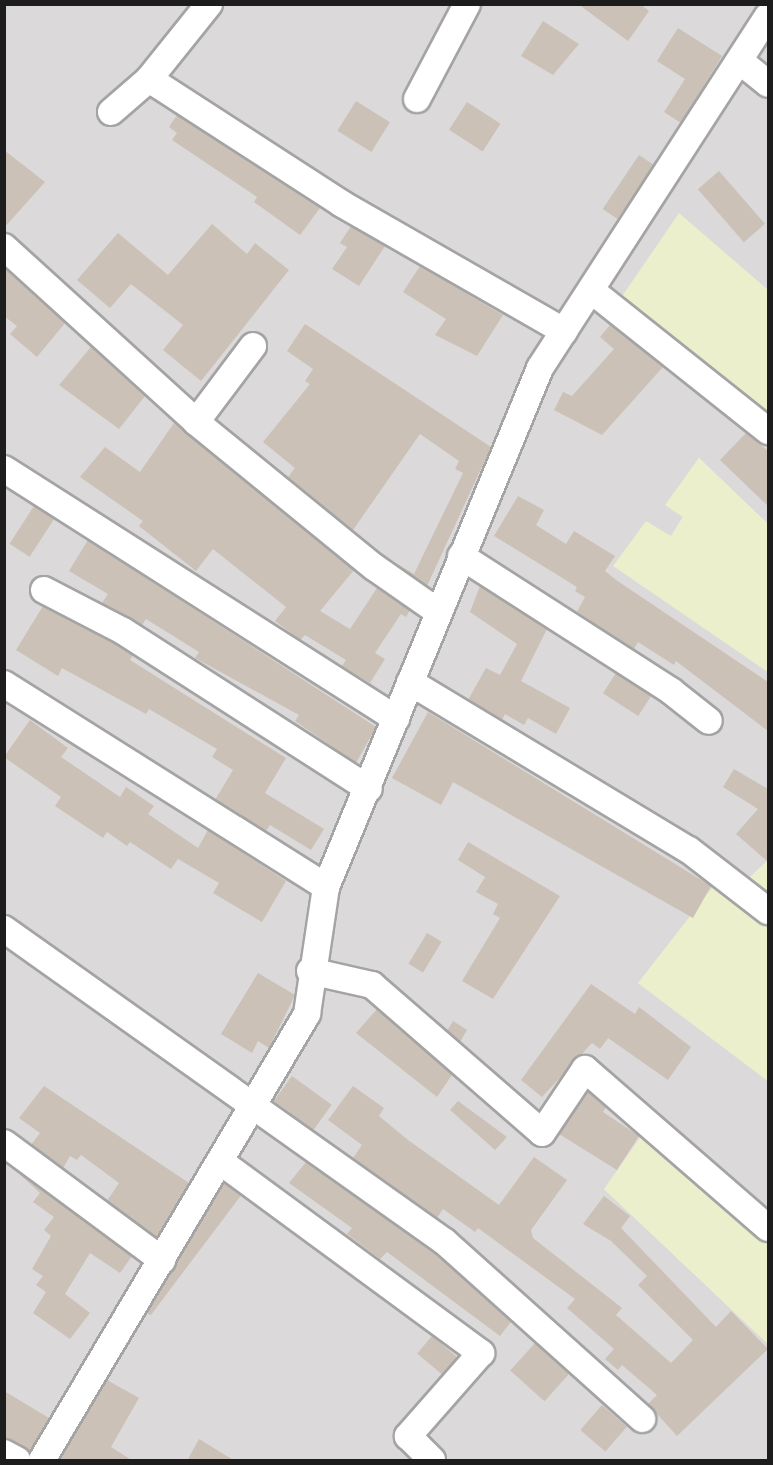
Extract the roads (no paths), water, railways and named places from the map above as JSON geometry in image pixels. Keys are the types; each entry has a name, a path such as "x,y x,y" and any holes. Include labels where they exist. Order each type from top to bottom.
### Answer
{"street":[{"path":"111,112 149,79 208,4"},
{"path":"417,99 467,4"},
{"path":"42,1461 308,1014 310,970 326,887 369,789 437,611 540,368 768,16"},
{"path":"740,61 768,84"},
{"path":"149,79 342,204 564,331"},
{"path":"4,247 196,422 374,567 437,611"},
{"path":"592,291 768,431"},
{"path":"196,422 253,346"},
{"path":"4,469 396,719"},
{"path":"460,556 671,691 708,722"},
{"path":"44,590 123,631 369,789"},
{"path":"410,682 689,850 768,911"},
{"path":"4,684 326,887"},
{"path":"4,929 256,1103 445,1242 642,1419"},
{"path":"310,970 372,985 542,1133 585,1069 768,1228"},
{"path":"4,1143 162,1260"},
{"path":"221,1162 481,1353 408,1436 432,1461"},
{"path":"4,1453 17,1461"}]}
